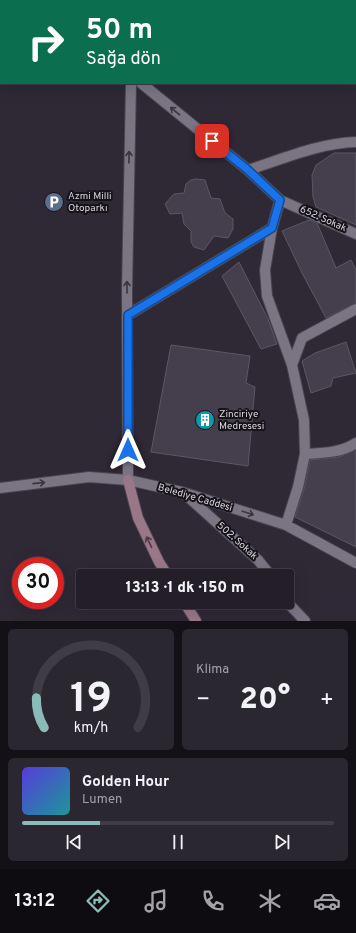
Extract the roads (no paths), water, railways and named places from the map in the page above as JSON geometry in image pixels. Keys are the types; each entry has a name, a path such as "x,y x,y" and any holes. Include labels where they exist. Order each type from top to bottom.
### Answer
{"street":[{"path":"131,84 128,315 128,480 138,518 164,569"},
{"name":"652. Sokak","path":"142,84 248,170 280,200 356,234"},
{"path":"248,170 298,152 346,142 356,142"},
{"path":"280,200 272,228 265,270 267,296 292,365 304,420 305,454 298,487 286,525"},
{"path":"128,315 272,228"},
{"path":"292,365 302,338 356,309"},
{"path":"305,454 333,452 352,446 356,443"},
{"name":"Belediye Caddesi","path":"0,488 89,477 128,480 182,492 286,525 356,563"},
{"name":"502. Sokak","path":"182,492 258,560 265,569"},
{"path":"188,609 196,621"},
{"path":"294,609 305,621"}],"place":[{"name":"Azmi Milli Otoparkı","path":"54,202"},
{"name":"Zinciriye Medresesi","path":"205,420"}]}
